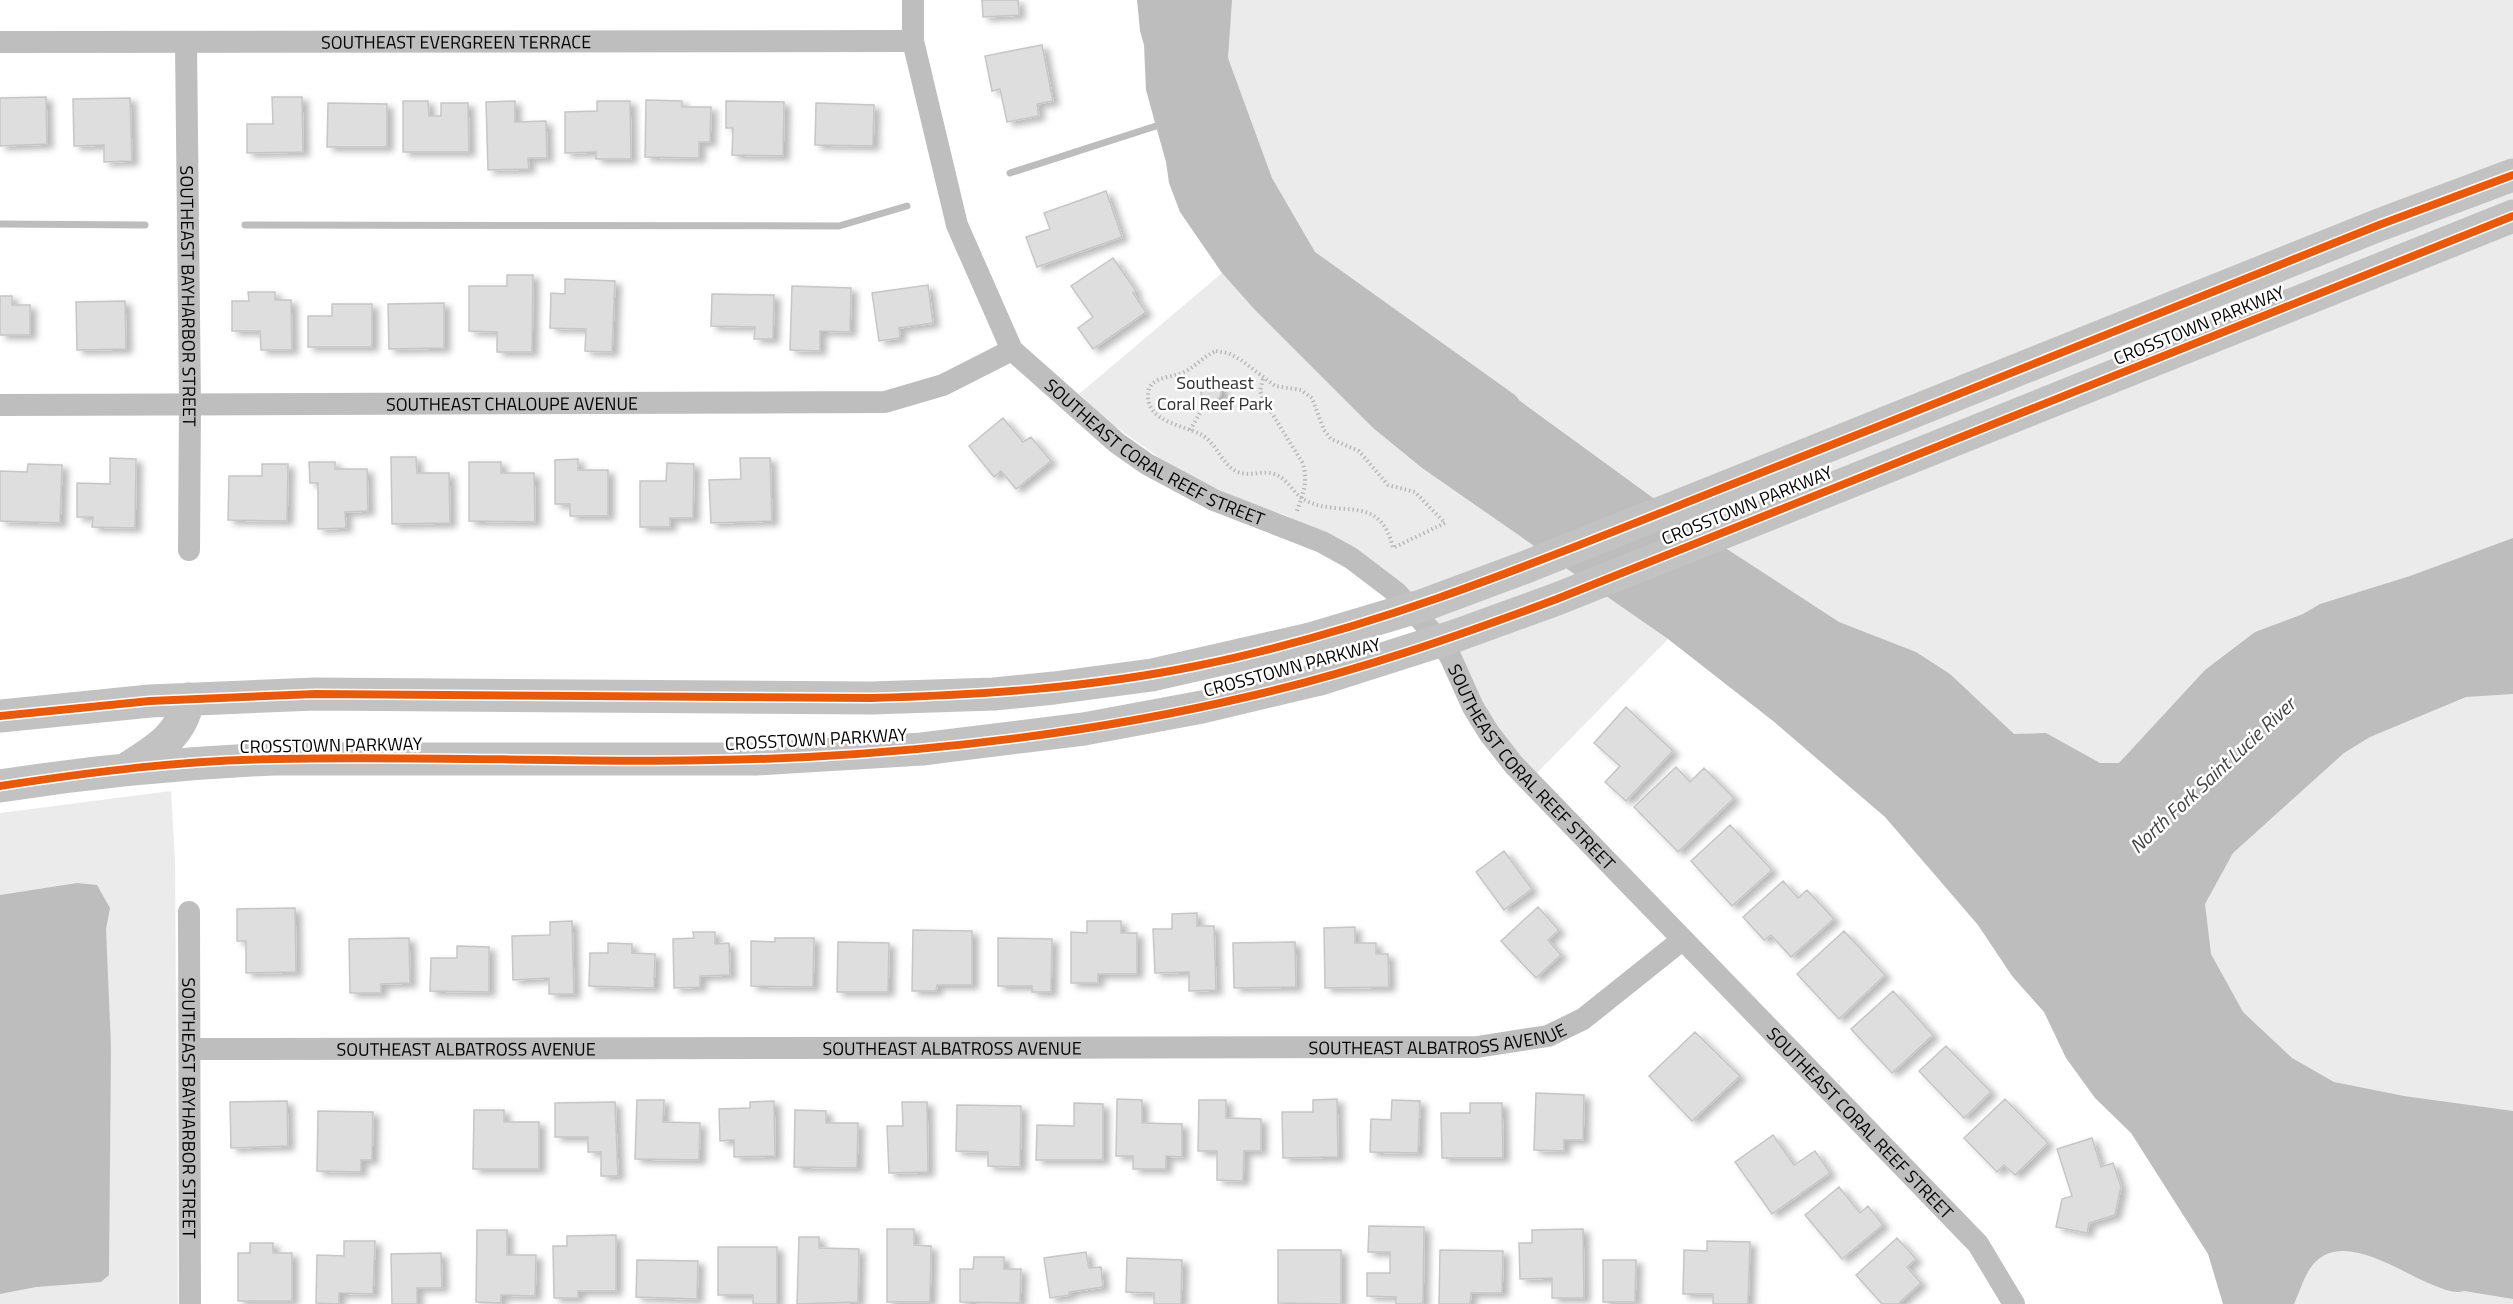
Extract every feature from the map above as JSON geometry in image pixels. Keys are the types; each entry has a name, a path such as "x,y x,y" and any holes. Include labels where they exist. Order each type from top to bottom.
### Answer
{"main road":[{"name":"CROSSTOWN PARKWAY","path":"0,716 138,702 315,694 870,698 994,694 1152,675 1310,639 1424,604 1526,567 2379,225 2513,174"},
{"name":"CROSSTOWN PARKWAY","path":"0,786 194,763 274,759 756,759 910,750 1084,729 1202,707 1320,679 1455,636 1557,599 2513,216"},
{"path":"125,770 152,753 174,733 185,716 188,699"}],"street":[{"name":"SOUTHEAST CORAL REEF STREET","path":"913,0 913,41 957,225 1012,350 1117,443 1147,464 1214,500 1322,542 1351,558 1397,593 1425,622 1450,656 1473,707 1489,733 1514,765 1978,1244 2014,1304"},
{"name":"SOUTHEAST EVERGREEN TERRACE","path":"0,42 186,44 913,41"},
{"name":"SOUTHEAST BAYHARBOR STREET","path":"186,44 190,405 189,550"},
{"name":"SOUTHEAST CHALOUPE AVENUE","path":"0,405 885,402 943,385 1012,350"},
{"name":"SOUTHEAST BAYHARBOR STREET","path":"189,912 190,1304"},
{"name":"SOUTHEAST ALBATROSS AVENUE","path":"190,1048 1477,1047 1548,1036 1583,1019 1683,940"}],"path":[{"path":"1216,351 1228,353 1241,360 1263,379 1275,386 1301,390 1312,398 1324,430 1331,439 1359,451 1388,485 1415,492 1445,523 1393,548 1390,535 1372,515 1360,510 1316,506 1301,499 1287,480 1275,474 1239,473 1230,467 1213,443 1202,434 1172,424 1158,415 1149,404 1150,385 1158,380 1187,371 1216,351"},
{"path":"1263,379 1260,390 1263,399 1302,462 1306,473 1294,520"},
{"path":"1190,430 1207,401"}],"green space":[{"path":"1186,0 2513,0 2513,1304 2275,1304 2293,1204 1213,178"},
{"name":"Southeast Coral Reef Park","path":"1222,273 1254,309 1373,428 1422,468 1668,639 1536,774 1350,549 1287,516 1234,498 1184,475 1106,420 1079,394"},
{"path":"171,791 175,860 178,1304 0,1304 0,813"}],"water":[{"name":"North Fork Saint Lucie River","path":"1137,0 1232,0 1228,58 1272,178 1315,252 1515,395 1520,401 1693,527 1839,622 1916,652 1950,674 2014,734 2046,733 2100,763 2119,763 2205,670 2255,632 2303,614 2320,604 2410,576 2513,538 2513,694 2466,697 2370,737 2344,753 2233,853 2205,904 2211,954 2243,1012 2292,1058 2334,1082 2404,1096 2513,1111 2513,1299 2464,1291 2448,1291 2369,1256 2352,1252 2335,1252 2321,1257 2309,1270 2294,1304 2223,1304 2208,1254 2131,1133 2095,1098 2066,1058 2044,1012 2012,976 1978,925 1885,817 1773,721 1668,639 1422,468 1373,428 1254,309 1222,273 1180,212 1169,183 1166,162 1146,90 1144,45 1140,31"},
{"path":"77,883 97,885 110,908 106,929 111,1046 109,1275 101,1282 36,1287 0,1294 0,895"}],"building":[{"path":"982,0 1018,0 1019,15 983,17"},
{"path":"1042,45 1053,101 1037,104 1039,116 1007,122 1000,89 992,91 985,56"},
{"path":"46,97 47,144 0,146 0,98"},
{"path":"272,97 302,97 303,152 247,153 247,124 273,124"},
{"path":"130,98 132,161 104,162 104,145 74,146 73,99"},
{"path":"646,100 682,101 682,107 711,107 710,142 699,142 699,158 645,157"},
{"path":"403,101 428,101 429,116 441,116 441,103 468,103 469,152 403,152"},
{"path":"515,101 515,122 546,121 547,158 528,158 529,169 488,170 486,102"},
{"path":"597,101 630,101 631,159 596,159 596,152 565,153 565,112 597,111"},
{"path":"726,101 784,102 783,156 732,155 733,128 726,128"},
{"path":"328,103 387,104 387,147 327,147"},
{"path":"816,103 874,105 873,146 815,145"},
{"path":"1106,191 1122,237 1037,267 1026,237 1050,229 1044,213"},
{"path":"1113,258 1136,291 1133,293 1146,312 1093,349 1078,328 1093,317 1071,286"},
{"path":"507,275 533,275 532,352 497,352 497,332 469,331 469,286 507,286"},
{"path":"565,279 615,281 612,352 585,351 586,329 550,328 551,293 565,294"},
{"path":"928,285 933,323 899,328 900,338 879,341 872,293"},
{"path":"792,286 851,288 850,332 820,331 820,351 790,350"},
{"path":"248,292 275,292 275,300 291,300 292,350 261,350 260,331 232,331 232,301 249,301"},
{"path":"712,294 774,295 773,339 754,339 755,327 711,326"},
{"path":"0,296 12,296 12,305 30,305 30,335 0,335"},
{"path":"125,301 126,349 77,350 76,302"},
{"path":"444,303 444,348 389,349 388,304"},
{"path":"332,304 372,304 372,347 308,347 308,316 332,316"},
{"path":"1211,382 1218,385 1221,392 1218,399 1211,402 1204,399 1201,392 1204,385"},
{"path":"1003,418 1023,442 1031,437 1051,461 1016,489 1001,471 994,477 969,446"},
{"path":"391,457 416,457 417,473 449,473 450,523 392,524"},
{"path":"110,458 136,459 135,528 92,527 93,517 77,517 77,483 110,484"},
{"path":"740,458 770,458 772,521 711,523 709,480 741,479"},
{"path":"578,459 578,470 608,470 608,516 570,516 570,504 555,504 555,460"},
{"path":"309,462 335,462 335,469 367,469 368,511 345,512 346,528 318,529 318,483 310,483"},
{"path":"469,462 501,462 501,473 534,473 535,522 469,521"},
{"path":"667,463 694,464 693,518 670,518 670,527 640,527 640,481 666,481"},
{"path":"28,464 62,465 60,523 0,521 0,471 27,472"},
{"path":"262,464 288,464 287,521 228,520 229,476 262,476"},
{"path":"1626,707 1673,751 1626,801 1605,782 1620,766 1594,743"},
{"path":"1676,767 1690,782 1704,768 1734,798 1678,852 1634,807"},
{"path":"1730,825 1772,870 1732,906 1691,861"},
{"path":"1504,851 1532,889 1504,910 1476,872"},
{"path":"1783,881 1798,898 1807,890 1834,919 1791,957 1771,935 1764,940 1743,917"},
{"path":"1538,907 1559,930 1548,940 1561,955 1536,978 1501,941"},
{"path":"295,908 296,972 246,973 246,941 237,941 237,909"},
{"path":"1197,913 1197,926 1214,926 1216,990 1189,991 1189,972 1155,973 1153,929 1172,929 1172,914"},
{"path":"572,921 574,994 549,994 549,978 513,980 512,936 550,935 550,922"},
{"path":"1087,921 1121,921 1121,933 1137,933 1137,974 1098,974 1098,983 1071,983 1071,932 1087,933"},
{"path":"1355,927 1355,943 1376,943 1376,954 1388,954 1389,987 1325,988 1324,928"},
{"path":"913,930 972,931 972,985 937,985 936,991 912,991"},
{"path":"1844,931 1885,975 1839,1019 1797,974"},
{"path":"693,932 715,932 715,944 729,943 730,975 700,976 700,987 674,988 673,939 694,938"},
{"path":"409,938 410,983 381,984 381,993 350,993 349,939"},
{"path":"775,938 814,938 813,987 751,986 751,941 775,942"},
{"path":"998,938 1052,939 1051,992 1032,992 1032,986 998,986"},
{"path":"838,942 889,943 888,992 837,992"},
{"path":"1295,942 1296,987 1234,988 1233,943"},
{"path":"608,943 632,944 632,953 655,954 654,988 589,986 590,953 608,953"},
{"path":"457,946 489,947 489,992 430,991 431,958 457,958"},
{"path":"1893,991 1933,1035 1892,1073 1851,1029"},
{"path":"1695,1032 1740,1076 1692,1121 1649,1076"},
{"path":"1946,1046 1991,1092 1964,1118 1919,1071"},
{"path":"1536,1093 1584,1095 1583,1140 1564,1140 1564,1151 1534,1150"},
{"path":"1117,1099 1142,1100 1142,1123 1182,1124 1182,1157 1166,1156 1166,1169 1133,1169 1133,1156 1116,1156"},
{"path":"1337,1099 1338,1157 1283,1158 1282,1112 1313,1112 1313,1100"},
{"path":"2005,1099 2048,1143 2015,1175 2004,1165 1997,1172 1964,1138"},
{"path":"637,1100 664,1100 663,1122 700,1123 699,1160 635,1159"},
{"path":"1199,1100 1226,1100 1226,1118 1261,1119 1261,1151 1244,1151 1243,1181 1217,1180 1217,1151 1198,1151"},
{"path":"1392,1100 1420,1101 1418,1153 1370,1152 1371,1119 1391,1120"},
{"path":"287,1101 288,1146 231,1148 230,1102"},
{"path":"774,1101 775,1156 734,1157 734,1140 720,1141 719,1109 750,1108 750,1102"},
{"path":"615,1102 618,1176 601,1176 601,1152 588,1152 588,1137 555,1137 555,1103"},
{"path":"902,1102 927,1102 928,1172 889,1173 887,1126 903,1126"},
{"path":"1074,1103 1103,1104 1103,1160 1036,1160 1037,1125 1074,1126"},
{"path":"1470,1103 1502,1103 1503,1158 1442,1158 1441,1113 1470,1113"},
{"path":"957,1105 1021,1106 1020,1167 988,1166 988,1152 956,1151"},
{"path":"474,1110 504,1110 504,1122 539,1122 539,1169 473,1169"},
{"path":"795,1110 826,1111 826,1123 858,1123 857,1168 794,1167"},
{"path":"318,1111 373,1112 372,1160 361,1160 361,1172 317,1171"},
{"path":"1773,1135 1794,1165 1815,1151 1830,1173 1772,1214 1735,1162"},
{"path":"2092,1138 2101,1167 2113,1163 2121,1187 2115,1215 2089,1223 2087,1233 2056,1227 2062,1199 2072,1196 2057,1149"},
{"path":"1839,1187 1860,1213 1868,1206 1883,1225 1842,1259 1805,1215"},
{"path":"1369,1226 1424,1227 1423,1304 1396,1304 1396,1297 1367,1296 1367,1273 1390,1273 1390,1252 1368,1252"},
{"path":"887,1229 914,1229 914,1245 931,1246 930,1302 887,1302"},
{"path":"1583,1229 1584,1298 1552,1298 1552,1278 1520,1279 1519,1243 1532,1243 1532,1230"},
{"path":"477,1230 507,1230 507,1255 536,1255 535,1296 501,1295 501,1303 476,1302"},
{"path":"616,1235 616,1291 578,1291 578,1298 554,1298 553,1246 567,1246 567,1236"},
{"path":"799,1237 819,1237 819,1248 859,1249 858,1302 797,1304"},
{"path":"1897,1238 1916,1259 1907,1267 1921,1283 1898,1304 1882,1304 1856,1275"},
{"path":"344,1241 375,1241 373,1294 339,1293 339,1304 316,1303 317,1255 344,1256"},
{"path":"1707,1241 1750,1242 1748,1304 1713,1304 1713,1294 1683,1294 1684,1250 1707,1251"},
{"path":"250,1243 273,1243 273,1253 292,1253 292,1301 238,1301 238,1253 250,1253"},
{"path":"718,1247 777,1247 777,1304 753,1304 753,1295 718,1295"},
{"path":"1278,1250 1341,1250 1341,1304 1278,1303"},
{"path":"1440,1250 1503,1251 1502,1293 1471,1293 1470,1304 1439,1304"},
{"path":"1086,1252 1089,1268 1101,1267 1103,1287 1069,1292 1070,1295 1050,1298 1044,1258"},
{"path":"441,1253 442,1288 417,1288 417,1304 392,1304 391,1254"},
{"path":"974,1257 1004,1257 1004,1269 1021,1269 1020,1303 960,1302 960,1269 973,1269"},
{"path":"1127,1258 1182,1260 1181,1304 1154,1304 1154,1293 1126,1292"},
{"path":"637,1260 698,1261 697,1299 636,1297"},
{"path":"1603,1260 1636,1260 1635,1302 1603,1302"}],"waterway":[{"path":"1010,173 1156,126"},
{"path":"245,225 839,226 907,206"},
{"path":"0,224 145,225"}],"cycle path":[{"path":"0,716 150,701 315,694 912,697 1075,685 1196,666 1268,650 1338,630 1544,559 2379,225 2513,175"},
{"path":"0,786 138,768 241,760 342,758 742,760 920,749 1089,728 1255,695 1408,652 1557,599 2513,216"}]}
